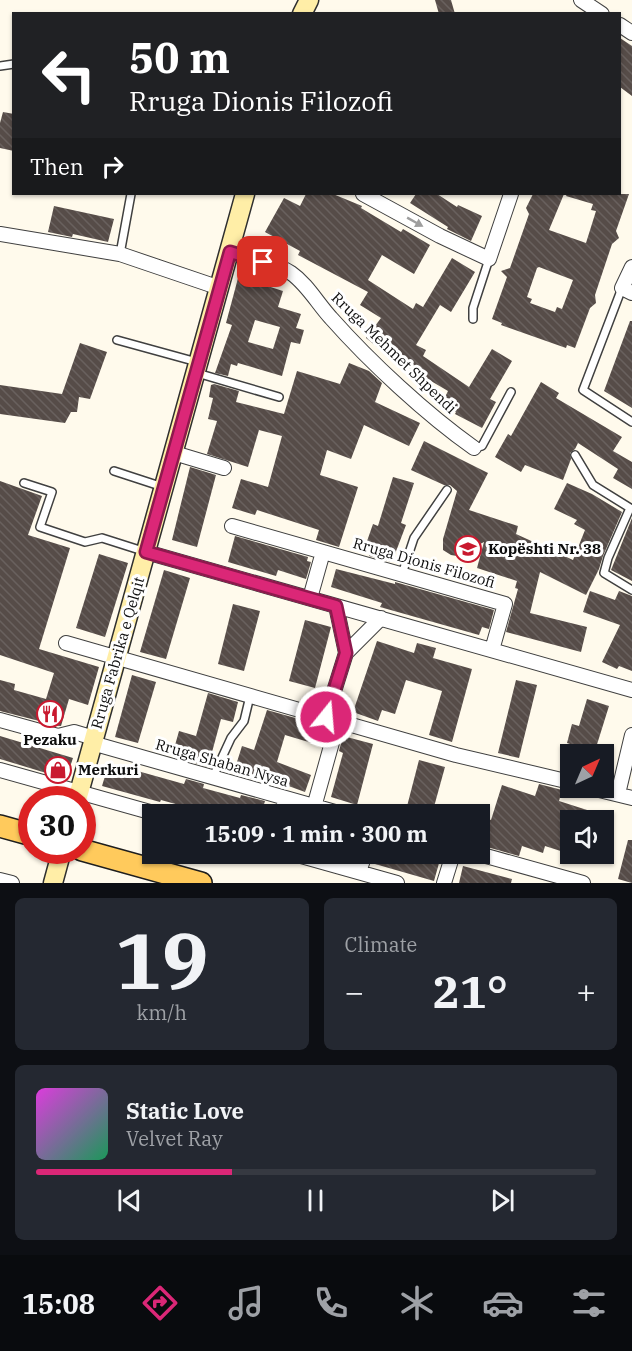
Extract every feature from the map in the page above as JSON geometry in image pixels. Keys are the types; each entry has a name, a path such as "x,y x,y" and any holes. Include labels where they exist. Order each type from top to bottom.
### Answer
{"main road":[{"path":"0,826 18,831"},
{"path":"96,854 201,883"}],"street":[{"name":"Rruga Fabrika e Qelqit","path":"81,786 245,195"},
{"path":"365,195 440,236 489,259 511,195"},
{"path":"0,234 120,254 220,288"},
{"name":"Rruga Mehmet Shpendi","path":"230,252 290,273 305,287 330,318 390,376 474,448"},
{"path":"627,291 632,267"},
{"path":"174,453 224,468"},
{"name":"Rruga Dionis Filozofi","path":"232,526 505,604 492,650"},
{"path":"146,552 632,690"},
{"path":"310,598 323,552"},
{"path":"315,804 346,653 336,606"},
{"path":"346,653 381,618"},
{"path":"66,644 456,754 560,780"},
{"name":"Rruga Shaban Nysa","path":"0,720 58,736 74,732 93,741 304,804"},
{"path":"618,794 632,735"},
{"path":"0,770 48,786"},
{"path":"614,793 632,798"},
{"path":"284,804 286,799"},
{"path":"96,800 142,811"},
{"path":"490,857 563,880 583,883"},
{"path":"53,883 58,864"},
{"path":"330,864 397,883"},
{"path":"359,872 362,864"},
{"path":"444,883 450,864"},
{"path":"0,879 12,883"}],"lane":[{"path":"120,254 130,195"},
{"path":"473,319 473,308 489,259"},
{"path":"627,291 583,390 632,422"},
{"path":"117,340 279,396"},
{"name":"Rruga Mehmet Shpendi","path":"474,448 482,446 511,392"},
{"path":"575,455 593,485 630,508 608,558 604,573 632,590"},
{"path":"114,471 164,487"},
{"path":"24,483 52,492 40,527 85,542 102,538 146,552"},
{"path":"402,574 414,538 447,490"},
{"path":"213,778 231,738 244,721 250,696"}],"building":[{"path":"435,0 451,0 454,12 438,12"},
{"path":"621,39 632,46 632,96 621,88"},
{"path":"3,112 12,114 12,151 0,148 0,123"},
{"path":"629,194 616,231 619,238 612,244 595,295 596,303 590,308 575,348 567,345 566,348 501,325 502,323 492,319 507,277 501,271 510,268 529,214 526,208 532,195 564,195 549,230 586,243 596,211 591,210 593,204 566,195","holes":["537,268 573,280 562,309 557,307 555,312 530,303 532,299 527,297"]},
{"path":"306,195 335,195 362,206 361,208 401,232 403,229 430,245 414,274 382,255 368,280 413,309 416,303 423,307 452,258 475,272 451,312 440,305 416,345 426,350 423,356 469,387 492,349 512,361 490,399 496,402 482,428 455,414 456,412 442,403 448,391 390,357 366,338 381,318 360,305 368,292 298,255 300,251 265,232 284,198 300,206"},
{"path":"415,195 439,195 457,207 458,205 482,216 471,241 447,229 448,227 410,203"},
{"path":"54,206 114,219 108,242 73,234 72,237 48,232"},
{"path":"241,267 261,273 258,283 283,291 278,307 301,314 296,328 304,330 300,344 291,342 282,376 238,363 237,366 231,364 228,376 215,373 232,325 226,323","holes":["255,320 280,327 273,349 248,342"]},
{"path":"630,321 632,321 632,408 604,391"},
{"path":"80,343 107,352 90,399 79,397 77,412 71,412 65,423 0,414 0,385 62,394"},
{"path":"349,363 369,371 382,383 375,402 420,423 409,446 364,425 351,459 327,450 320,475 358,487 339,547 316,540 319,530 257,510 255,515 232,508 241,479 268,487 282,436 259,430 248,467 207,454 217,421 208,419 213,398 209,397 211,385 239,391 236,402 284,414 297,371 340,384"},
{"path":"541,382 559,393 556,398 622,437 613,451 632,462 632,489 613,478 618,469 578,443 570,453 571,459 563,480 525,465 521,472 495,457 508,434 511,436"},
{"path":"424,441 488,473 469,510 518,526 516,534 573,560 585,530 574,524 577,520 554,509 567,483 592,494 622,512 586,595 540,572 530,613 587,627 581,652 506,632 518,589 515,588 517,581 477,568 484,542 457,556 443,550 443,539 457,491 450,485 444,485 411,470"},
{"path":"190,467 216,475 197,547 172,540"},
{"path":"393,477 414,483 401,523 406,525 392,562 369,556 373,546 366,544 373,524 378,526"},
{"path":"0,481 42,496 28,535 70,548 39,649 99,667 88,705 69,699 61,726 0,711 0,680 15,684 14,690 46,699 54,673 0,655"},
{"path":"632,518 632,581 611,570"},
{"path":"235,536 308,557 307,561 311,562 306,579 278,570 276,576 228,562"},
{"path":"99,554 128,563 105,637 76,628"},
{"path":"336,569 395,584 395,582 494,610 489,629 482,627 479,635 380,607 382,603 331,587"},
{"path":"164,570 190,578 166,659 140,652"},
{"path":"590,591 615,600 619,591 632,596 632,671 619,666 617,669 602,662 620,625 583,612"},
{"path":"233,604 260,611 244,671 218,664"},
{"path":"305,620 331,627 315,688 289,681"},
{"path":"377,641 414,653 417,643 436,648 433,658 472,669 452,742 429,735 442,691 406,680 395,714 382,710 378,721 353,712"},
{"path":"132,675 156,682 138,743 115,737"},
{"path":"516,680 537,685 519,758 498,753"},
{"path":"208,693 238,702 233,722 221,719 208,767 172,756 179,731 196,736"},
{"path":"587,699 609,706 597,744 567,743 572,724 579,726"},
{"path":"267,710 327,727 322,746 285,735 277,762 311,775 305,792 272,780 270,784 246,777 249,769 236,765 242,746 254,750"},
{"path":"0,736 73,758 66,779 0,759"},
{"path":"343,736 373,744 357,804 331,797 343,753 339,751"},
{"path":"419,760 445,767 435,804 408,804"},
{"path":"109,763 184,784 186,779 204,784 203,788 240,798 241,795 265,801 264,804 176,804 102,786"},
{"path":"539,784 560,789 559,801 587,810 560,810 560,851 545,846 543,853 522,846 519,856 490,848 490,820 502,785 535,796"},
{"path":"628,840 632,840 632,883 618,879"},
{"path":"375,864 439,864 434,881"},
{"path":"463,866 512,879 511,883 459,883"}],"place":[{"name":"Kopështi Nr. 38","path":"468,549"},
{"name":"Pezaku","path":"50,714"},
{"name":"Merkuri","path":"58,770"}],"route":[{"path":"263,262 230,252 146,552 336,606 346,653 326,717"}]}
